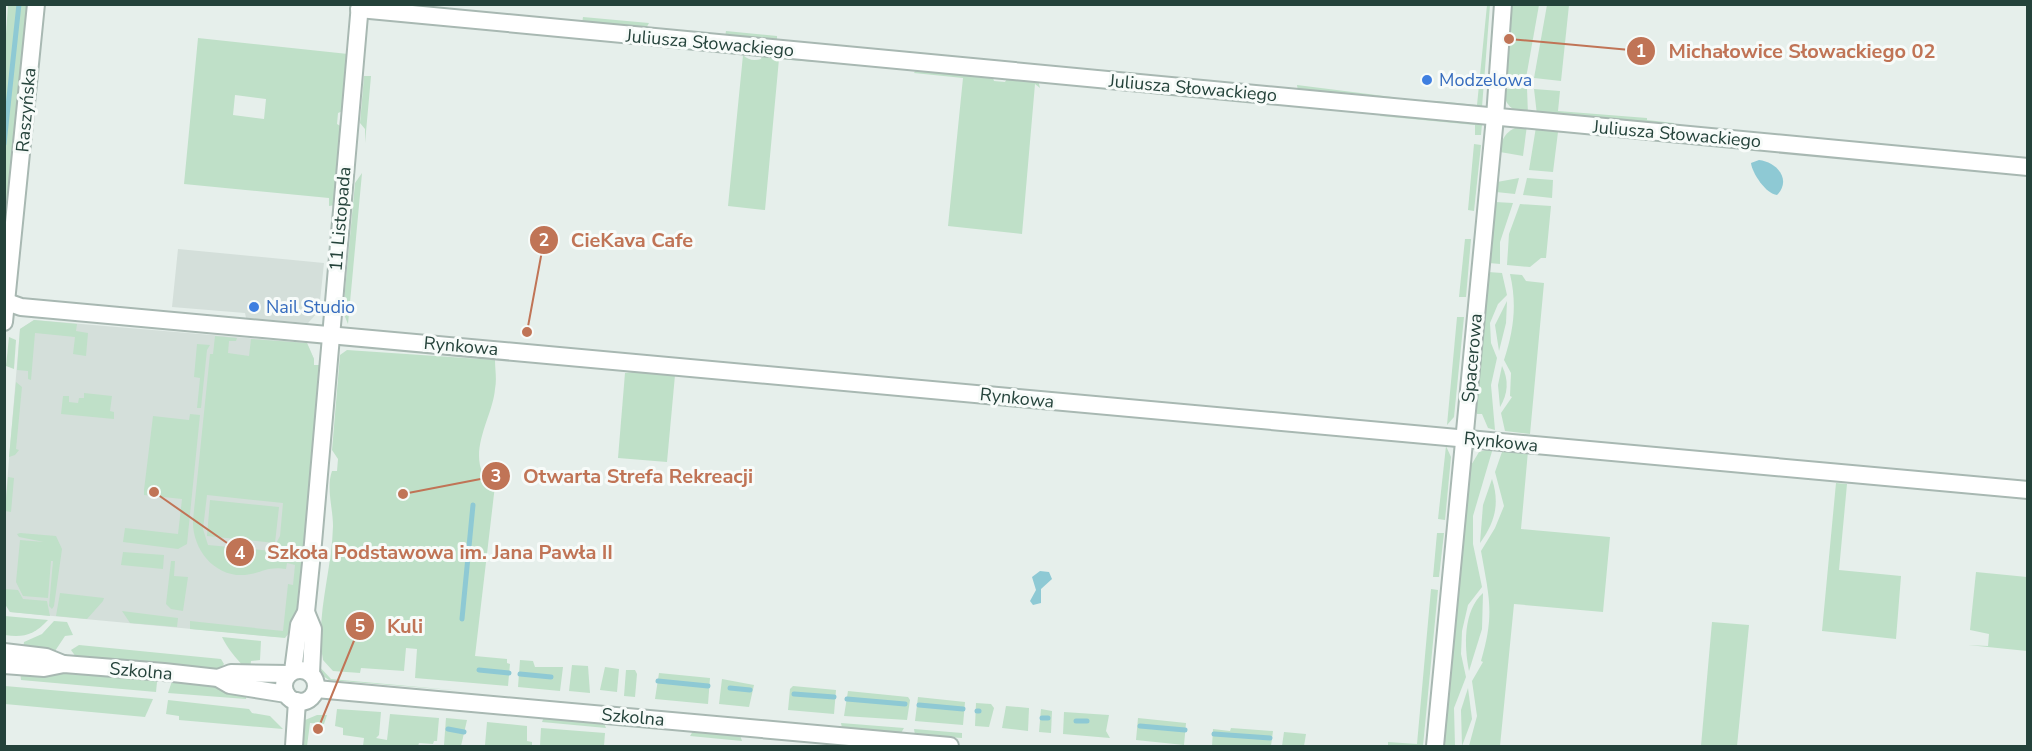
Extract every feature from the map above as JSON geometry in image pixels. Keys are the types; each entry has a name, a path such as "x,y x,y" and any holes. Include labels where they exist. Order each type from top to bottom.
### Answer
{"street":[{"name":"Raszyńska","path":"4,322 36,4"},
{"name":"Spacerowa","path":"1435,747 1495,117 1503,4"},
{"name":"Juliusza Słowackiego","path":"360,7 2028,167"},
{"name":"11 Listopada","path":"291,673 299,625 306,612 329,334 360,7"},
{"name":"Rynkowa","path":"6,302 21,307 2028,490"},
{"name":"11 Listopada","path":"306,612 313,628 313,681"},
{"name":"Szkolna","path":"4,652 46,657 64,664 218,678 230,685 292,698"},
{"name":"Szkolna","path":"4,665 44,668 64,664"},
{"path":"292,698 309,699 313,681 303,670 291,673 284,684 292,698 294,747"},
{"name":"Szkolna","path":"218,678 231,673 291,673"},
{"name":"Szkolna","path":"313,681 950,747"}],"shaded area":[{"path":"178,249 324,263 319,311 308,323 246,318 245,313 172,307"},
{"path":"34,320 307,343 314,359 290,626 287,632 276,637 10,612 5,604 5,507 20,329"}],"green space":[{"path":"8,5 29,5 5,264 4,62"},
{"path":"1487,5 1490,5 1482,107 1436,105 1437,101 1477,105"},
{"path":"1511,5 1539,5 1526,78 1505,75"},
{"path":"1547,5 1569,5 1561,81 1534,78"},
{"path":"583,17 649,23 645,30 582,24"},
{"path":"726,31 777,36 777,42 725,37"},
{"path":"198,38 348,54 343,111 338,113 337,124 342,127 335,205 329,206 329,198 184,184","holes":["235,95 266,99 264,119 233,115"]},
{"path":"762,54 816,58 815,62 779,59 765,210 728,206 743,55 756,60 761,59"},
{"path":"917,68 992,75 994,81 1005,82 1008,77 1038,80 1040,88 1035,84 1022,234 948,226 963,78 914,73"},
{"path":"364,76 371,76 365,143 365,129 360,123"},
{"path":"1297,85 1392,97 1392,101 1298,91"},
{"path":"1527,88 1528,115 1510,107 1503,89"},
{"path":"1534,89 1560,91 1558,111 1647,118 1647,120 1674,123 1674,126 1537,115"},
{"path":"1381,112 1478,122 1482,124 1481,135 1475,135 1475,125 1380,116"},
{"path":"1527,125 1523,156 1500,152 1504,137 1511,130"},
{"path":"1536,127 1626,135 1626,138 1558,132 1553,172 1529,170"},
{"path":"1474,144 1481,145 1474,211 1468,210"},
{"path":"362,173 348,324 343,312 355,183"},
{"path":"1519,178 1515,194 1496,192 1497,182"},
{"path":"1527,178 1553,180 1552,198 1523,195"},
{"path":"1495,202 1513,203 1500,242 1500,264 1489,263"},
{"path":"1520,204 1551,206 1546,258 1541,258 1530,267 1507,265 1509,234"},
{"path":"1465,239 1471,239 1466,297 1459,297"},
{"path":"1488,272 1502,273 1507,295 1498,304 1490,323 1491,343 1497,358 1491,385 1495,430 1488,428 1482,414 1477,414 1475,407"},
{"path":"1510,274 1522,275 1526,281 1544,283 1530,434 1505,431 1501,413 1512,397 1510,396 1511,373 1504,360 1513,317"},
{"path":"1507,301 1506,323 1499,351 1495,325"},
{"path":"1457,317 1464,317 1454,417 1447,425"},
{"path":"34,320 77,324 76,331 88,333 86,356 73,354 75,337 35,333 31,380 28,379 28,371 17,370 20,329"},
{"path":"215,336 237,338 236,341 229,341 228,353 249,356 251,339 307,343 314,359 314,365 321,365 302,590 294,633 289,633 285,638 190,629 190,621 283,631 288,584 293,585 295,565 287,563 286,569 274,568 245,575 234,574 215,566 207,559 196,541 193,520 210,354 213,354","holes":["207,495 283,503 280,536 272,551 208,545 203,529"]},
{"path":"9,337 16,340 14,369 6,366"},
{"path":"197,344 210,345 207,350 201,408 197,408 200,378 194,377"},
{"path":"347,350 495,360 496,382 479,453 483,474 496,477 475,656 507,659 507,663 510,664 508,686 415,678 417,649 406,648 404,671 361,668 360,673 333,671 323,660 322,611 333,526 330,478 332,471 337,471 338,459 332,450 340,355"},
{"path":"1502,366 1507,387 1500,407 1498,385"},
{"path":"625,373 675,375 667,462 618,458"},
{"path":"16,382 22,387 16,449 19,450 15,455 9,457"},
{"path":"84,393 112,396 110,411 114,412 114,419 61,414 63,396 69,396 69,402 78,403 79,398 84,398"},
{"path":"190,414 200,415 187,544 178,549 123,542 125,528 178,534 182,499 144,495 144,490 153,416 189,420"},
{"path":"1446,446 1451,457 1445,520 1438,519"},
{"path":"1493,448 1473,516 1473,544 1482,587 1468,605 1462,631 1461,654 1466,677 1454,708 1455,746 1444,746 1470,467 1479,452"},
{"path":"1503,449 1528,451 1521,529 1610,537 1603,612 1514,604 1500,746 1469,746 1477,716 1472,681 1483,662 1481,661 1489,618 1488,594 1481,551 1495,528 1504,506 1495,472"},
{"path":"8,477 14,478 11,512 5,511"},
{"path":"1492,479 1496,497 1495,512 1480,543 1483,505"},
{"path":"1836,483 1847,484 1839,570 1901,576 1896,639 1822,631"},
{"path":"210,500 279,507 275,543 207,536"},
{"path":"1437,533 1444,533 1439,577 1433,577"},
{"path":"17,534 56,536 62,549 52,609 49,606 53,561 51,561 48,598 23,596 16,582 20,540 44,542 19,537"},
{"path":"123,552 164,555 163,569 121,565"},
{"path":"171,561 175,561 174,576 188,577 183,611 171,609 166,604"},
{"path":"1976,572 2027,577 2027,651 1968,645 1988,646 1989,634 1970,630"},
{"path":"5,589 18,590 23,599 47,601 50,616 10,612 5,604"},
{"path":"1431,589 1438,590 1423,746 1388,746 1388,742 1417,744"},
{"path":"60,593 104,598 87,619 56,616"},
{"path":"1483,593 1482,629 1469,671 1466,651 1468,619 1476,600"},
{"path":"122,611 178,618 177,627 130,623"},
{"path":"5,616 48,620 33,632 23,636 11,636 5,635"},
{"path":"54,621 67,622 73,635 65,636 53,654 23,650 24,642 42,634"},
{"path":"1712,622 1749,625 1737,746 1701,746"},
{"path":"222,637 261,641 260,660 251,661 250,669 244,667"},
{"path":"79,645 221,659 224,664 220,669 76,657 71,650"},
{"path":"520,660 533,661 535,667 563,667 560,691 518,687"},
{"path":"315,662 331,679 463,691 329,680 317,672"},
{"path":"572,665 588,666 590,693 569,691"},
{"path":"605,667 619,669 617,692 600,690"},
{"path":"626,670 635,670 637,674 635,697 624,696"},
{"path":"20,671 155,679 156,692 21,680"},
{"path":"659,673 710,678 708,704 655,699"},
{"path":"722,679 754,685 749,707 719,704"},
{"path":"172,681 247,691 246,699 168,693"},
{"path":"5,686 153,699 145,717 5,704"},
{"path":"793,686 836,690 834,714 788,710 790,689"},
{"path":"1468,688 1472,719 1462,746 1461,710"},
{"path":"848,691 908,697 910,700 907,720 844,716"},
{"path":"918,697 965,702 963,725 915,721"},
{"path":"168,700 249,709 252,713 270,716 283,729 179,720 179,716 166,714"},
{"path":"976,703 991,704 994,708 989,727 975,726"},
{"path":"1006,706 1029,708 1028,731 1002,728"},
{"path":"337,709 381,712 379,735 376,738 387,740 390,714 439,718 437,741 433,744 419,743 418,746 363,746 364,738 343,735 343,728 335,726"},
{"path":"1041,709 1052,711 1051,733 1039,732"},
{"path":"1064,712 1109,715 1106,731 1110,738 1063,734"},
{"path":"317,715 327,715 324,724 310,723 307,746 301,746 305,720"},
{"path":"544,717 604,723 606,728 542,722"},
{"path":"446,718 467,720 461,746 444,745"},
{"path":"1138,718 1186,723 1184,745 1136,740"},
{"path":"487,722 527,726 527,741 532,742 532,746 485,745"},
{"path":"841,723 904,728 901,733 842,728"},
{"path":"541,728 605,733 604,746 540,746"},
{"path":"1231,728 1273,731 1271,746 1212,746 1213,729 1230,731"},
{"path":"914,729 962,733 962,738 915,735"},
{"path":"693,731 740,735 742,741 690,736"},
{"path":"1284,732 1306,734 1304,746 1282,746"}],"water":[{"path":"1759,160 1772,164 1783,178 1777,195 1764,187 1754,172 1751,163"},
{"path":"1040,571 1049,572 1052,579 1041,589 1041,603 1033,605 1030,601 1036,590 1032,577"}],"waterway":[{"path":"4,144 19,4"},
{"path":"462,619 473,505"},
{"path":"479,670 509,673"},
{"path":"520,674 551,677"},
{"path":"658,681 708,686"},
{"path":"730,688 750,690"},
{"path":"794,694 834,697"},
{"path":"847,699 905,704"},
{"path":"919,705 963,709"},
{"path":"1042,718 1048,718"},
{"path":"1076,721 1087,721"},
{"path":"1140,726 1185,730"},
{"path":"448,729 464,732"},
{"path":"1214,734 1270,738"}],"place":[{"name":"Michałowice Słowackiego 02","path":"1509,39"},
{"name":"Modzelowa","path":"1427,80"},
{"name":"Nail Studio","path":"254,307"},
{"name":"CieKava Cafe","path":"527,332"},
{"name":"Szkoła Podstawowa im. Jana Pawła II","path":"154,492"},
{"name":"Otwarta Strefa Rekreacji","path":"403,494"},
{"name":"Kuli","path":"318,729"}]}
